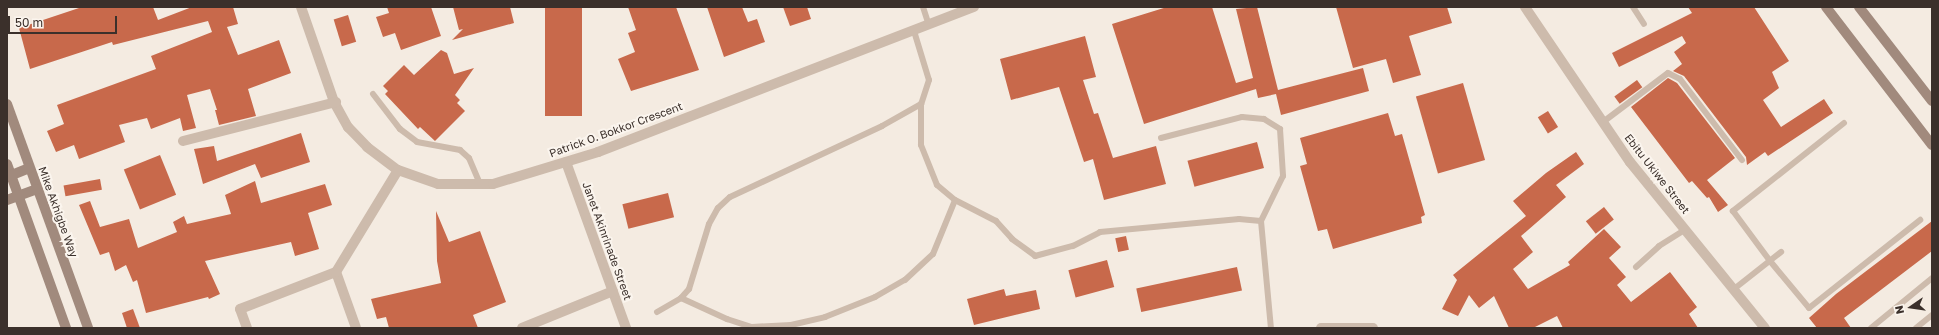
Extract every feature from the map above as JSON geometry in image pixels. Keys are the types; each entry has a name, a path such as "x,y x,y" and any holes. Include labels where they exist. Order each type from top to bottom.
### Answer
{"street":[{"name":"Patrick O. Bokkor Crescent","path":"302,7 336,102 348,127 367,147 398,170 438,184 493,184 598,152 974,7"},
{"name":"Ebitu Ukiwe Street","path":"1526,7 1630,162 1765,328"},
{"path":"1826,7 1932,145"},
{"path":"1859,7 1932,101"},
{"path":"183,141 336,102"},
{"name":"Mike Akhigbe Way","path":"7,104 88,328"},
{"name":"Janet Akinrinade Street","path":"566,162 626,328"},
{"path":"7,164 9,176 19,196 66,328"},
{"path":"9,176 29,168"},
{"path":"247,328 240,309 336,272 398,170"},
{"path":"7,200 37,190"},
{"path":"336,272 356,328"},
{"path":"522,328 613,291"},
{"path":"1321,328 1373,328"}],"lane":[{"path":"923,7 929,25"},
{"path":"1633,7 1644,24"},
{"path":"914,30 929,80 921,104 921,145 937,185 956,200 996,221 1012,239 1035,256 1073,246 1100,232 1239,219 1261,221"},
{"path":"1603,122 1668,73 1680,79 1742,160"},
{"path":"373,94 400,129 417,142 460,150 469,158 480,184"},
{"path":"657,312 681,298 689,289 708,224 718,208 730,197 882,126 921,104"},
{"path":"1161,138 1242,117 1264,118 1280,129 1283,176 1261,221 1271,328"},
{"path":"1844,123 1733,211 1770,261 1809,308 1920,220"},
{"path":"681,298 727,319 752,327 791,325 825,317 875,297 905,280 932,254 956,200"},
{"path":"1636,267 1658,246 1685,230"},
{"path":"1734,289 1781,252"},
{"path":"1870,328 1932,278"},
{"path":"1916,328 1932,315"}],"building":[{"path":"82,7 153,7 158,20 192,7 233,7 238,24 227,27 238,55 279,40 291,73 248,89 256,116 219,125 215,110 217,110 210,89 187,95 196,128 183,131 180,118 151,129 147,118 119,125 125,142 79,159 74,145 56,152 47,131 64,124 57,105 156,69 151,56 212,32 208,21 113,45 112,42 30,69 19,28"},
{"path":"387,7 431,7 441,36 401,50 395,33 383,37 376,17 389,13"},
{"path":"453,7 510,7 514,23 452,40 463,29 459,30"},
{"path":"545,7 582,7 582,116 545,116"},
{"path":"628,7 676,7 699,70 631,91 618,59 635,52 628,33 636,30"},
{"path":"707,7 742,7 748,22 757,19 765,42 724,57"},
{"path":"783,7 807,7 811,19 790,26"},
{"path":"1167,7 1212,7 1236,83 1253,78 1236,9 1257,7 1278,90 1363,68 1369,91 1281,115 1276,94 1258,98 1256,89 1144,124 1112,24"},
{"path":"1336,7 1447,7 1452,23 1409,36 1421,75 1393,83 1386,59 1353,68"},
{"path":"1688,7 1754,7 1789,61 1772,72 1779,88 1763,100 1781,127 1824,99 1833,113 1768,156 1765,152 1747,165 1746,157 1684,76 1673,71 1682,64 1674,52 1686,43 1682,36 1619,67 1612,53 1692,13"},
{"path":"348,15 356,42 342,46 334,19"},
{"path":"1085,36 1096,77 1083,80 1094,114 1098,113 1113,158 1156,146 1166,184 1104,200 1093,159 1084,162 1059,87 1011,100 1000,59"},
{"path":"441,50 447,53 454,74 474,68 455,95 460,100 457,103 465,111 435,141 420,127 418,129 385,94 388,91 383,86 404,65 414,75"},
{"path":"1668,78 1677,83 1735,158 1707,180 1728,205 1718,212 1709,197 1707,198 1692,181 1689,183 1631,107"},
{"path":"1637,80 1642,87 1620,104 1614,96"},
{"path":"1463,83 1485,160 1438,173 1416,97"},
{"path":"1548,111 1558,127 1548,133 1538,117"},
{"path":"1388,113 1395,136 1402,134 1425,215 1421,217 1422,223 1333,249 1327,229 1318,231 1300,166 1307,164 1300,138"},
{"path":"301,133 310,162 261,178 255,164 203,184 194,149 214,146 217,161"},
{"path":"1257,142 1264,168 1194,187 1187,161"},
{"path":"1576,152 1584,164 1556,185 1566,197 1521,236 1533,252 1513,269 1528,289 1570,265 1568,262 1604,229 1621,247 1609,258 1626,277 1617,285 1631,302 1670,272 1697,307 1689,314 1698,328 1563,328 1557,316 1533,328 1509,328 1494,296 1479,308 1469,295 1458,316 1442,309 1457,280 1453,275 1526,216 1513,201 1546,173"},
{"path":"160,155 176,195 140,209 124,170"},
{"path":"100,179 102,190 65,196 64,185"},
{"path":"255,181 261,203 325,184 332,205 308,213 319,249 295,256 291,242 205,261 220,294 209,299 208,297 146,313 137,280 133,282 126,265 115,271 109,252 100,255 79,205 90,201 100,227 129,219 138,248 177,232 173,222 184,216 187,224 231,214 225,195"},
{"path":"668,193 674,217 628,229 622,204"},
{"path":"1604,207 1614,220 1596,234 1586,221"},
{"path":"436,211 449,242 480,231 506,302 473,315 478,328 389,328 386,317 377,319 371,299 441,283 437,261"},
{"path":"1932,221 1932,251 1844,318 1851,328 1817,328 1809,318 1836,294"},
{"path":"1126,236 1129,250 1118,252 1115,238"},
{"path":"1107,260 1114,287 1076,297 1068,270"},
{"path":"1237,267 1242,290 1141,312 1136,288"},
{"path":"1004,289 1006,296 1036,290 1040,309 974,325 967,299"},
{"path":"133,309 140,328 127,328 122,313"}]}
